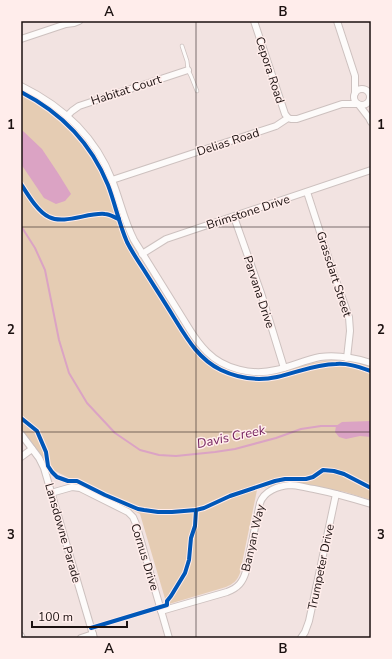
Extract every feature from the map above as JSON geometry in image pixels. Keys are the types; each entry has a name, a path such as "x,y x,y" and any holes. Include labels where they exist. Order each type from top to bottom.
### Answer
{"street":[{"path":"21,39 68,22 74,23 78,21"},
{"name":"Cepora Road","path":"254,21 285,114 288,118"},
{"path":"338,21 355,76 354,99 370,120"},
{"name":"Habitat Court","path":"67,116 76,108 85,104 188,70"},
{"path":"355,76 368,90 371,96 370,120"},
{"path":"21,86 46,99 67,116 93,145 112,180 134,240 190,330 208,353 226,365 247,371 260,372 284,368 320,357 334,356 357,358 371,363"},
{"path":"355,93 359,90 368,90"},
{"name":"Delias Road","path":"112,180 276,126 288,118 297,119 342,104 355,93"},
{"path":"358,105 363,106 368,104 370,101"},
{"name":"Delias Road","path":"342,104 358,105"},
{"name":"Brimstone Drive","path":"142,254 166,239 357,176 371,170"},
{"name":"Brimstone Drive","path":"357,176 371,175"},
{"name":"Grassdart Street","path":"307,192 349,317 350,331 347,358"},
{"name":"Parvana Drive","path":"234,217 284,368"},
{"name":"Lansdowne Parade","path":"21,434 39,458 44,468 93,636"},
{"path":"21,456 32,449"},
{"name":"Banyan Way","path":"161,611 227,592 240,584 246,571 260,503 262,497 267,492 292,485 336,494 371,504"},
{"name":"Cornus Drive","path":"51,493 72,487 80,488 128,512 133,517 169,638"},
{"name":"Trumpeter Drive","path":"301,638 306,632 310,621 336,494"},
{"path":"81,638 93,636"}],"lane":[{"path":"182,46 187,61 188,70 192,76 197,91"}],"shaded area":[{"path":"21,90 49,106 61,116 84,139 93,151 108,180 133,246 189,336 205,354 223,367 234,372 256,376 279,373 330,360 355,362 371,366 371,500 345,492 293,482 282,483 257,490 240,573 236,580 226,587 169,604 166,602 140,514 53,470 21,429"},
{"path":"21,130 42,149 58,173 71,194 65,201 56,204 44,198 21,164"},
{"path":"371,421 371,437 360,436 346,439 339,437 335,432 336,426 342,422"}],"waterway":[{"name":"Davis Creek","path":"21,226 35,248 45,270 59,340 69,373 87,403 115,433 140,450 159,455 176,456 215,452 235,449 276,438 301,429 321,426 338,426"}],"cycle path":[{"path":"21,92 49,109 61,119 73,130 93,156 108,185 127,242 193,347 206,360 228,373 255,379 277,377 328,364 349,365 371,371"},
{"path":"21,184 37,207 49,217 62,220 105,214 119,219"},
{"path":"21,418 37,431 46,452 48,466 57,477 68,481 77,481 138,509 158,512 196,510 230,496 275,481 285,479 306,479 313,477 323,470 344,474 371,488"},
{"path":"91,628 167,605 167,601 185,573 189,560 191,538 195,526 196,510"}]}
